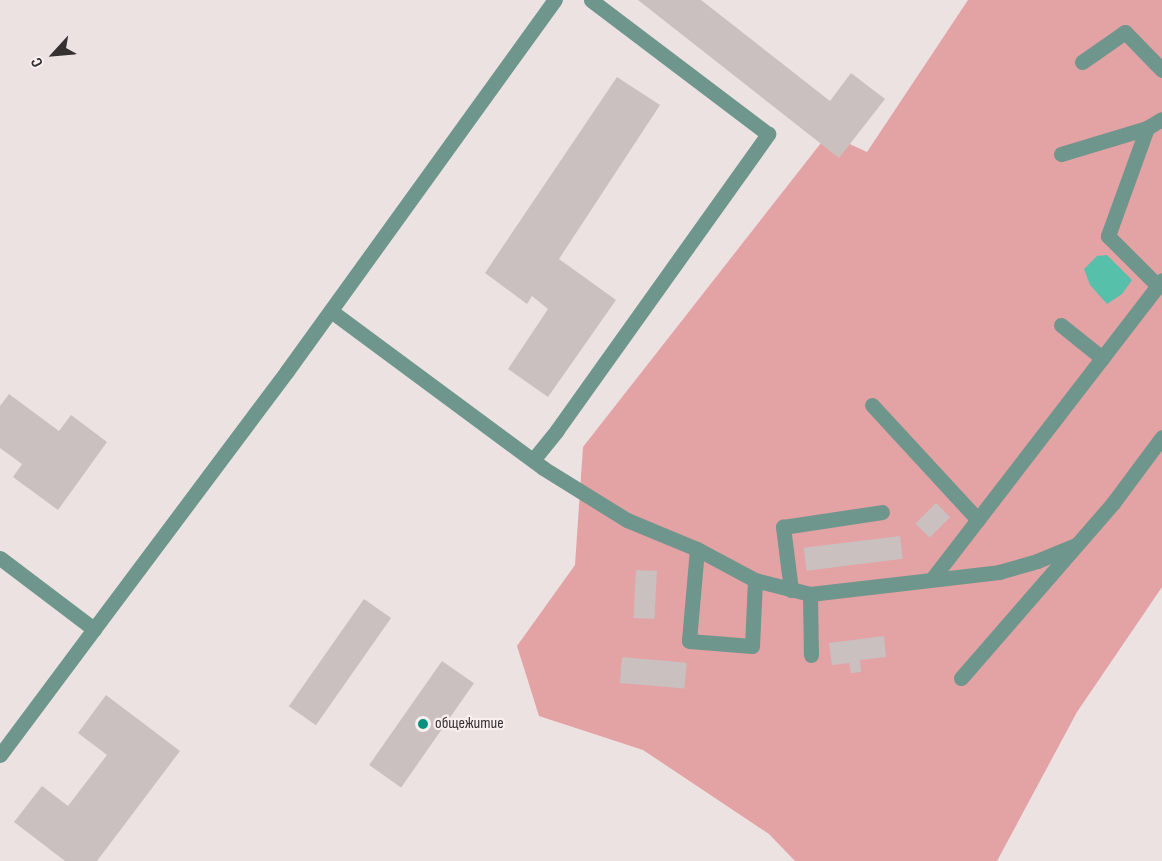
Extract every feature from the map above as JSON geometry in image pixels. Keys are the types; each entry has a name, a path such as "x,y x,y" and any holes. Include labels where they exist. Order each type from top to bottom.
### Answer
{"street":[{"path":"0,755 331,311 555,0"},
{"path":"533,460 557,430 768,134 591,0"},
{"path":"1082,62 1125,32 1162,70"},
{"path":"1061,154 1147,128 1162,119"},
{"path":"932,579 1160,283 1108,236 1147,128"},
{"path":"331,311 533,460 627,520 697,549 755,580 810,594 999,572 1037,561 1076,544"},
{"path":"1061,325 1102,358"},
{"path":"872,405 978,520"},
{"path":"961,678 1113,503 1162,437"},
{"path":"791,590 783,527 882,512"},
{"path":"697,549 689,641 753,646 755,580"},
{"path":"0,558 94,629"},
{"path":"810,594 811,655"}],"shaded area":[{"path":"968,0 1162,0 1162,587 1077,712 997,861 795,861 769,834 643,750 539,716 517,646 575,565 583,447 828,134 867,152"},
{"path":"1107,255 1132,280 1122,294 1107,304 1090,285 1084,269 1097,256"}],"building":[{"path":"638,0 701,0 830,101 851,73 885,99 839,158"},
{"path":"617,77 660,105 559,259 616,300 548,397 508,369 548,309 532,296 527,304 485,273"},
{"path":"9,394 59,431 71,415 107,442 58,510 13,477 22,464 0,448 0,406"},
{"path":"936,503 950,517 930,538 915,524"},
{"path":"900,536 903,559 807,571 804,548"},
{"path":"636,570 657,571 654,619 633,618"},
{"path":"364,599 391,618 316,725 289,706"},
{"path":"884,636 886,657 860,660 861,672 851,673 849,663 832,665 829,643"},
{"path":"622,657 687,663 684,689 620,683"},
{"name":"общежитие","path":"442,661 474,683 401,787 369,765"},
{"path":"106,695 180,751 97,861 65,861 14,822 42,786 68,806 107,755 78,733"}],"place":[{"name":"общежитие","path":"423,724"}]}
